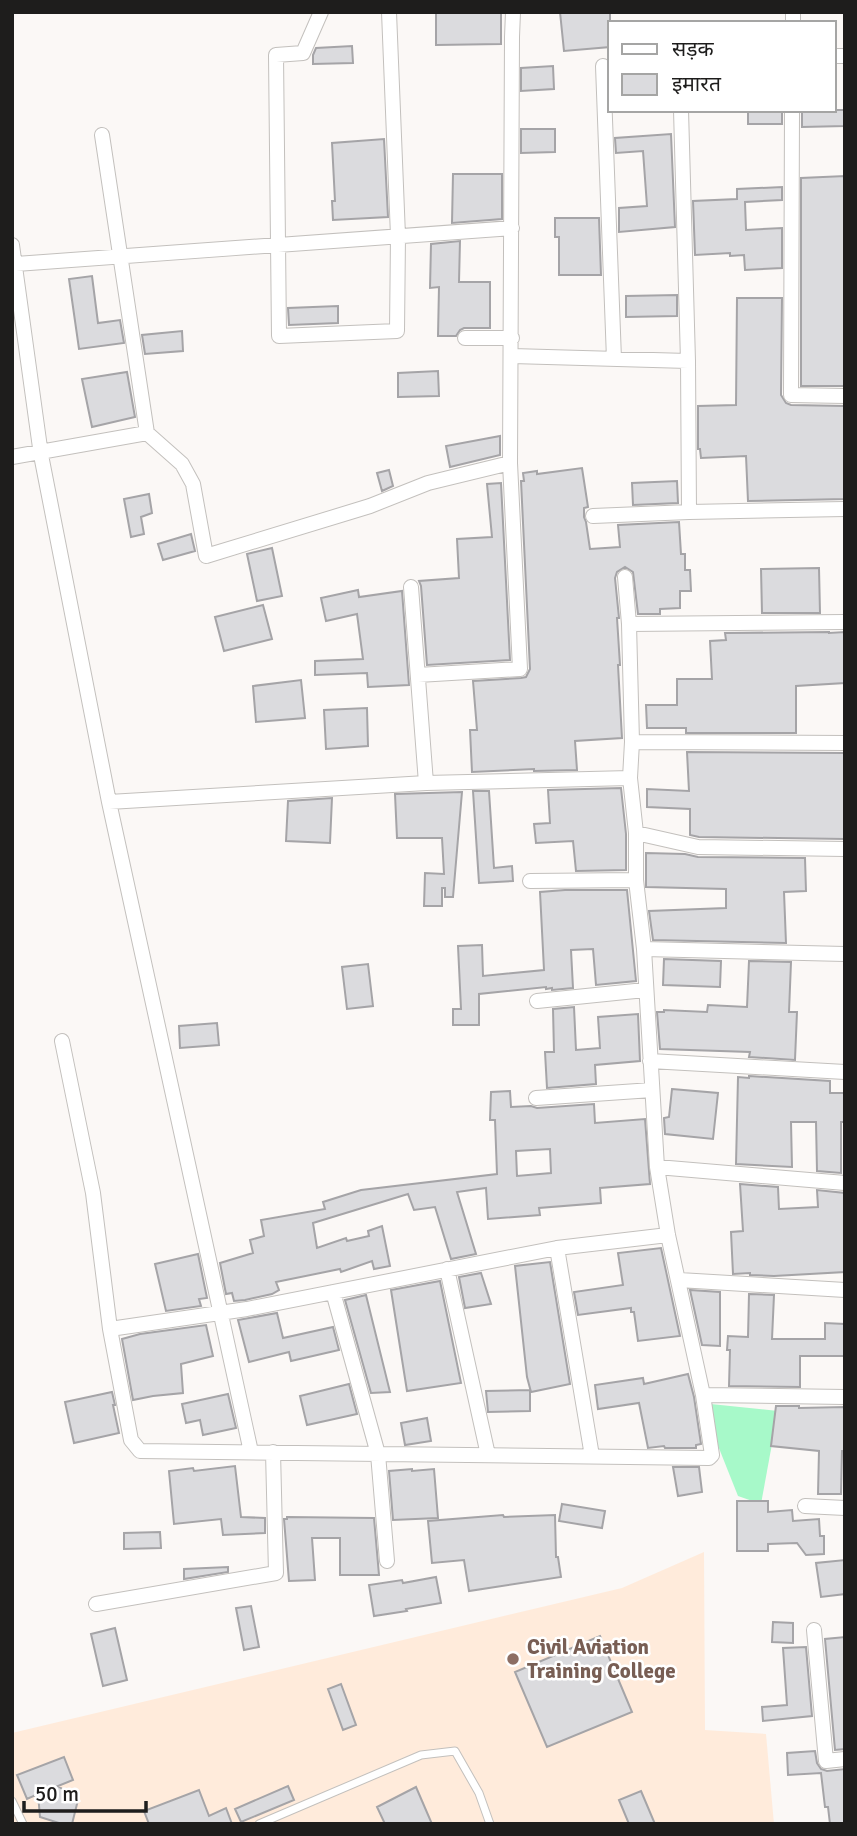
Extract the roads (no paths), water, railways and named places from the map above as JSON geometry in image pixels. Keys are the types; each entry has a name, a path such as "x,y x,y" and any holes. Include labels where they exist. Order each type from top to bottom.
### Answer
{"street":[{"path":"321,12 303,53 276,55 279,336 397,331 398,236 389,12"},
{"path":"418,675 520,669 510,463 513,12"},
{"path":"603,66 614,359"},
{"path":"681,112 689,512"},
{"path":"792,112 791,395 845,396"},
{"path":"102,135 147,433 182,464 193,484 206,556 370,506 428,484 510,463"},
{"path":"16,264 512,228"},
{"path":"12,245 40,452 109,802 250,1452"},
{"path":"466,338 512,338"},
{"path":"512,356 688,361"},
{"path":"12,457 147,433"},
{"path":"593,516 845,509"},
{"path":"62,1041 93,1193 110,1329 131,1440 140,1451 709,1458 712,1455 703,1395 668,1235 657,1167 644,949 636,880 636,833 630,778 632,742 625,577"},
{"path":"411,587 426,783"},
{"path":"629,624 845,622"},
{"path":"632,742 845,743"},
{"path":"109,802 426,783 630,778"},
{"path":"636,833 698,847 845,849"},
{"path":"530,881 636,880"},
{"path":"644,949 845,954"},
{"path":"537,1001 645,990"},
{"path":"650,1061 845,1072"},
{"path":"536,1098 652,1090"},
{"path":"657,1167 845,1183"},
{"path":"110,1329 221,1313 557,1248 668,1235"},
{"path":"557,1248 592,1456"},
{"path":"446,1269 488,1455"},
{"path":"679,1280 845,1290"},
{"path":"333,1292 378,1454 387,1561"},
{"path":"703,1395 845,1398"},
{"path":"96,1604 276,1573 273,1452"},
{"path":"805,1506 845,1508"},
{"path":"814,1630 826,1761 845,1759"}],"lane":[{"path":"259,1824 421,1755 455,1751 478,1793 490,1824"},
{"path":"12,1801 23,1824"}],"place":[{"name":"Civil Aviation Training College","path":"513,1659"}]}
